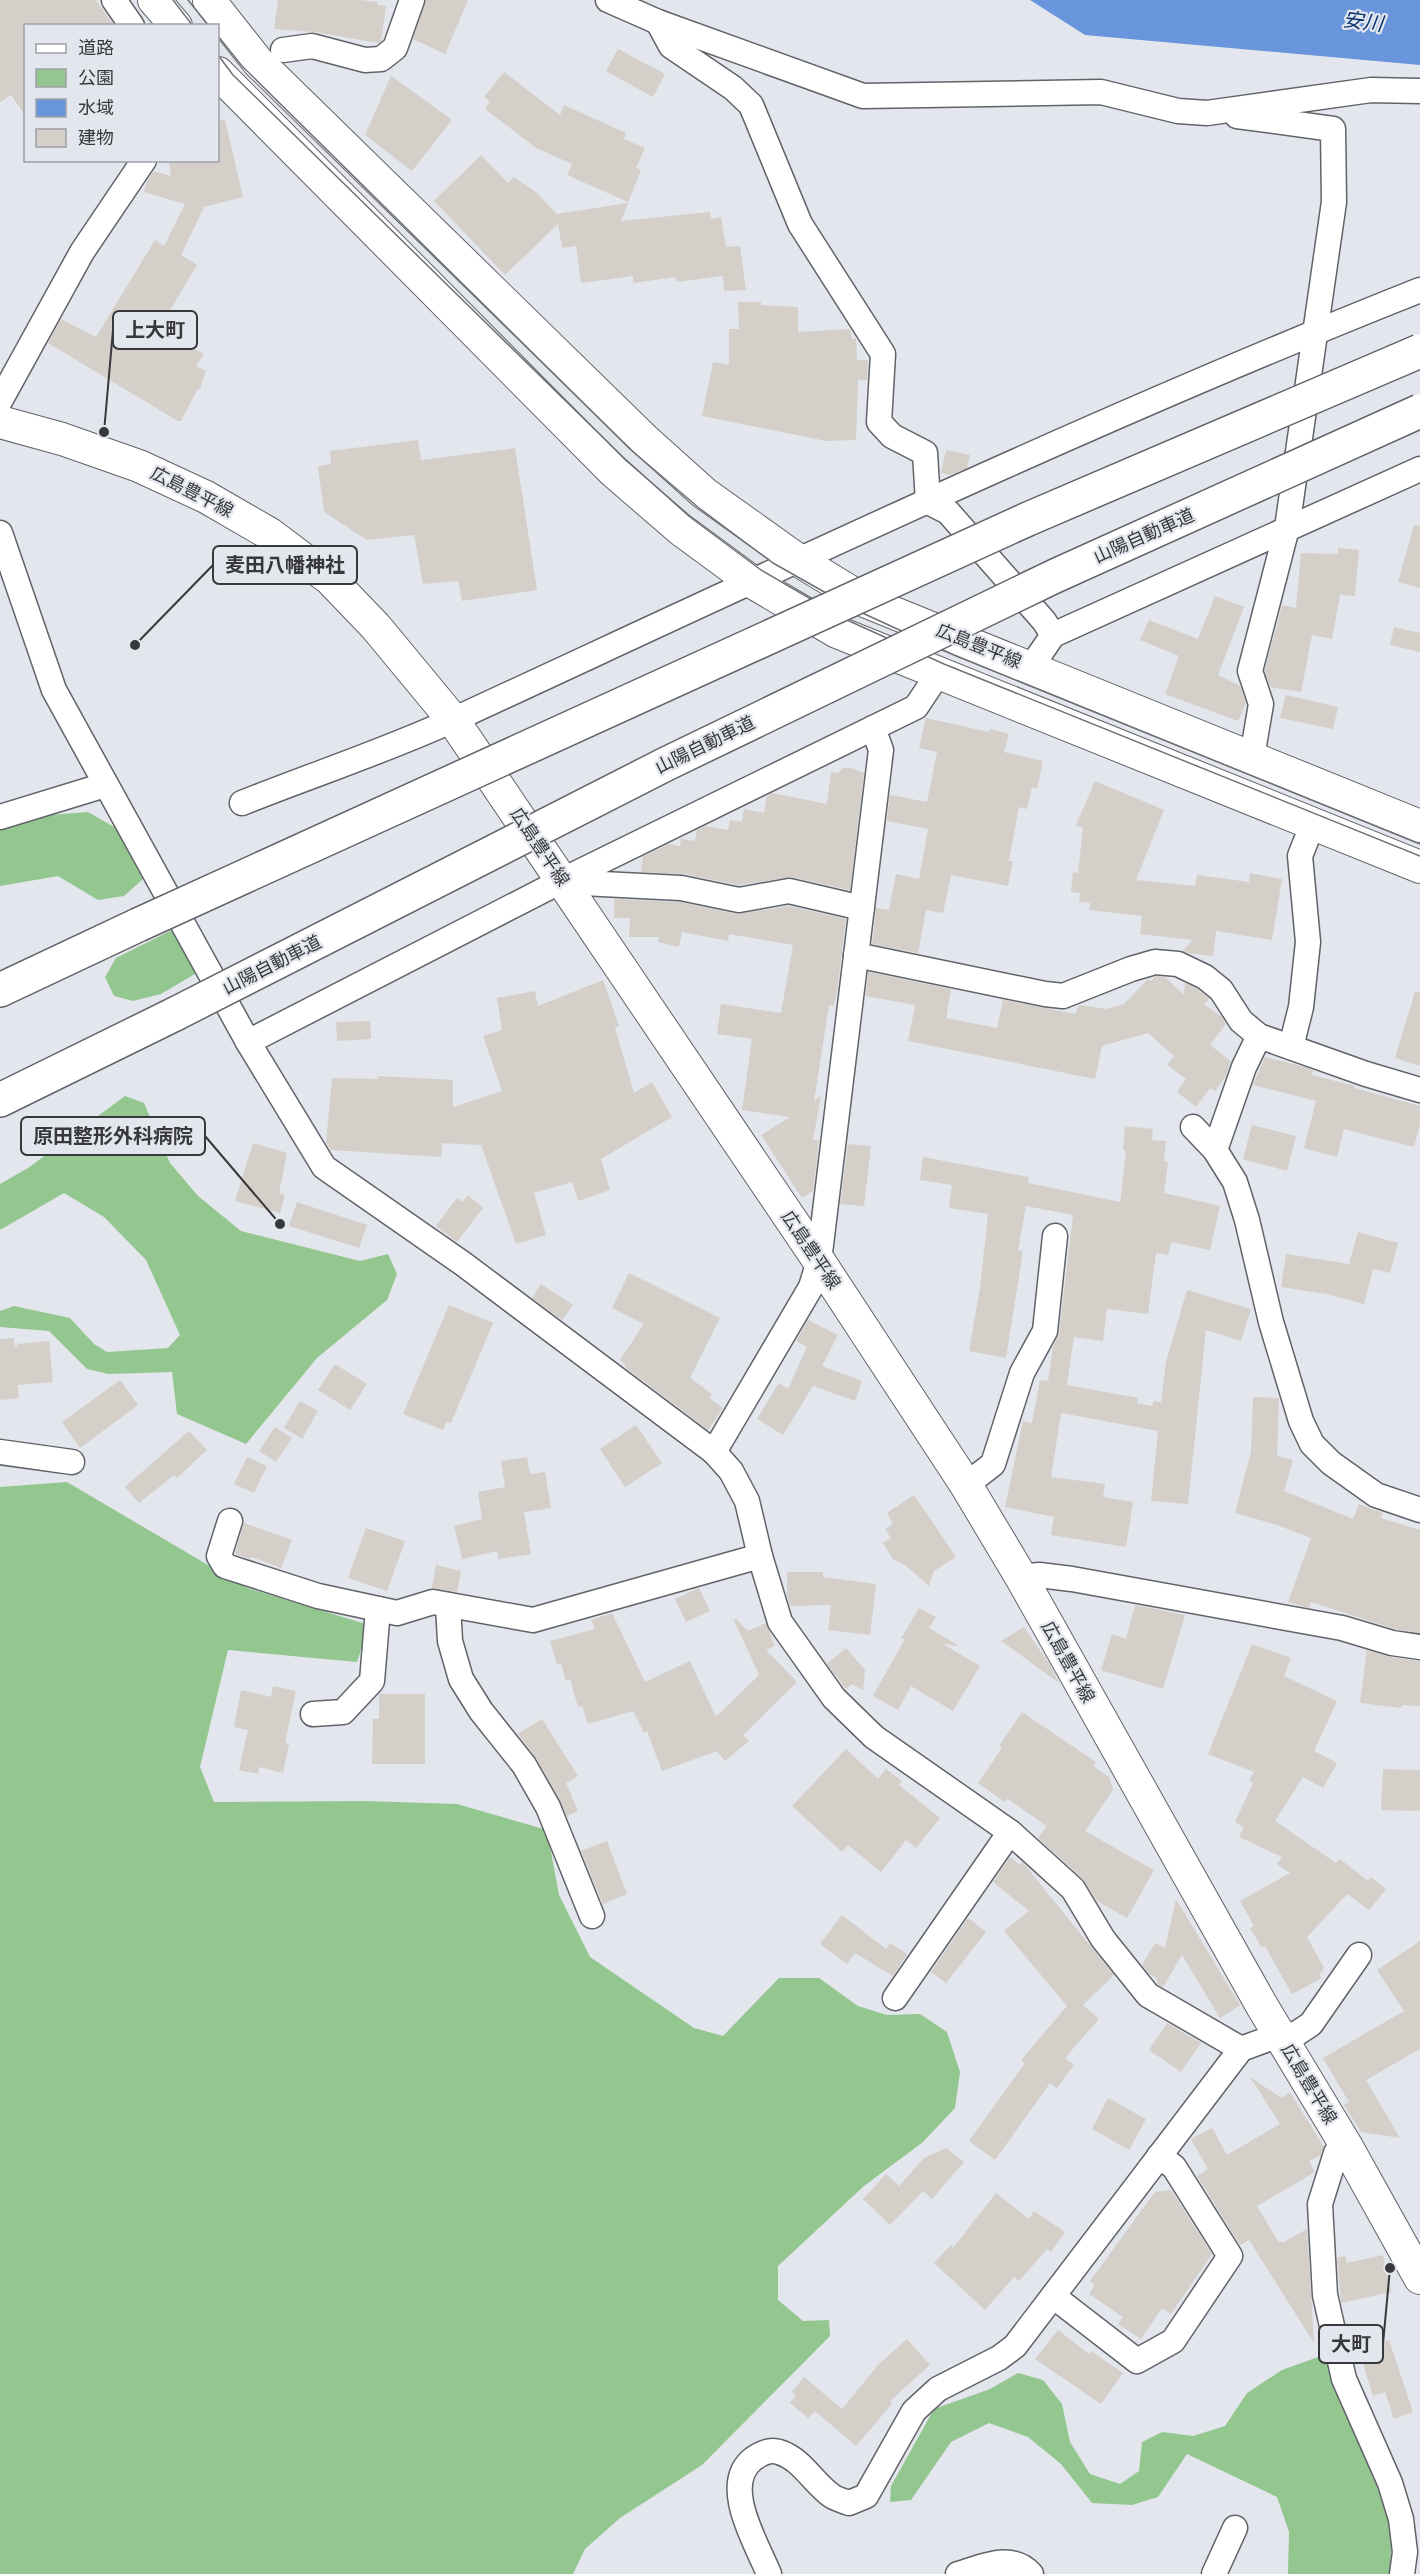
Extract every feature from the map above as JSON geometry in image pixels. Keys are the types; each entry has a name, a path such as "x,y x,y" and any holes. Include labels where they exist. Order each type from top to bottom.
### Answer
{"highway":[{"path":"0,990 1028,519 1420,351"},
{"name":"山陽自動車道","path":"0,1100 176,1014 666,764 1055,576 1420,411"}],"main road":[{"path":"154,0 174,24"},
{"name":"広島豊平線","path":"209,0 258,62 645,440 704,493 798,560 867,602 1420,826"},
{"path":"219,74 614,472 680,529 752,582 837,632 1420,867"},
{"name":"広島豊平線","path":"0,422 62,439 139,466 206,496 270,534 330,579 376,627 453,720 819,1261 966,1485 1021,1577 1279,2035 1347,2147 1420,2278"}],"street":[{"path":"114,0 131,24"},
{"path":"283,51 312,46 365,60 381,59 395,48 412,0"},
{"path":"608,0 658,22 863,96 1101,92 1178,111 1333,129 1334,202 1287,528 1250,671 1261,704 1252,757"},
{"path":"658,22 671,46 733,88 751,105 800,224 883,354 879,422 892,436 925,453 928,502"},
{"path":"1207,113 1371,90 1420,91"},
{"path":"0,401 82,252 143,162"},
{"path":"242,803 453,720 928,502 1316,331 1420,290"},
{"path":"1031,667 1053,635 1420,469"},
{"path":"928,502 948,512 1044,621 1053,635"},
{"path":"0,533 54,690 248,1042 324,1167 471,1270 714,1452 731,1471 747,1501 760,1556 780,1622 834,1698 874,1737 1010,1832 1073,1889 1102,1939 1148,1995 1241,2049"},
{"path":"248,1042 563,882 916,707 938,674"},
{"path":"714,1452 811,1287 819,1261 881,750 873,728"},
{"path":"0,817 105,785"},
{"path":"1291,1047 1301,1007 1308,942 1300,856 1313,823"},
{"path":"563,882 681,888 739,900 789,891 862,908"},
{"path":"856,955 1063,996 1155,962 1178,964 1204,977 1221,990 1241,1021 1259,1036 1366,1074 1420,1090"},
{"path":"1215,1150 1244,1067 1259,1036"},
{"path":"1193,1127 1215,1150 1235,1182 1247,1220 1271,1322 1301,1421 1312,1444 1331,1463 1376,1495 1420,1509"},
{"path":"966,1485 993,1464 1022,1373 1045,1331 1055,1236"},
{"path":"0,1452 72,1462"},
{"path":"230,1521 219,1556 225,1566 318,1596 398,1613 433,1602 533,1620 760,1556"},
{"path":"1021,1577 1039,1575 1072,1579 1342,1628 1420,1647"},
{"path":"448,1605 450,1641 461,1679 481,1711 524,1765 548,1807 592,1916"},
{"path":"313,1714 343,1712 372,1681 378,1609"},
{"path":"895,1998 1010,1832"},
{"path":"769,2574 739,2500 739,2481 750,2462 763,2452 777,2451 796,2461 832,2497 849,2503 866,2496 914,2411 938,2389 999,2358 1015,2346 1241,2049 1279,2035 1296,2034 1311,2024 1359,1956"},
{"path":"1347,2147 1336,2153 1320,2204 1324,2295 1344,2379 1390,2483 1401,2518 1405,2552 1402,2574"},
{"path":"1053,2296 1137,2361 1173,2341 1230,2256 1174,2167 1159,2156"},
{"path":"1214,2574 1235,2528"},
{"path":"958,2574 1000,2561 1023,2565 1031,2574"}],"green space":[{"path":"88,812 116,828 143,879 124,896 98,900 58,876 0,886 0,830 50,815"},
{"path":"178,927 200,971 161,994 133,1001 114,996 105,977 116,958"},
{"path":"125,1096 144,1103 170,1163 198,1196 241,1231 360,1261 388,1254 397,1274 387,1300 317,1358 246,1444 177,1414 172,1372 108,1374 87,1369 49,1331 0,1327 0,1311 14,1306 70,1318 94,1344 107,1352 168,1348 180,1335 146,1260 104,1217 64,1193 0,1230 0,1184 28,1168"},
{"path":"67,1482 247,1588 369,1625 357,1662 228,1650 200,1767 214,1802 365,1801 457,1804 547,1830 559,1895 590,1957 694,2028 723,2036 779,1978 819,1978 858,2006 887,2015 920,2014 947,2032 960,2072 955,2108 923,2142 864,2186 778,2266 778,2300 803,2321 829,2320 830,2336 702,2465 620,2518 585,2549 573,2574 0,2574 0,1487"},
{"path":"1318,2357 1343,2364 1392,2529 1390,2574 1288,2574 1289,2532 1277,2497 1187,2454 1158,2497 1132,2505 1092,2503 1061,2464 1028,2437 989,2423 951,2442 911,2500 890,2502 891,2486 934,2409 990,2389 1018,2373 1043,2380 1062,2404 1070,2442 1090,2474 1120,2484 1139,2471 1142,2442 1162,2432 1193,2436 1225,2426 1247,2393 1282,2370"}],"water":[{"name":"安川","path":"1030,0 1420,0 1420,65 1085,35"}],"building":[{"path":"0,0 96,0 113,24 24,24 24,113 11,95 0,102"},
{"path":"278,0 378,2 377,5 386,6 381,41 378,43 315,32 274,29"},
{"path":"426,0 468,0 445,54 413,39"},
{"path":"618,49 665,74 653,97 606,71"},
{"path":"504,72 560,115 564,105 626,133 624,139 645,148 636,168 641,170 628,202 567,175 572,164 536,148 485,109 490,102 484,97"},
{"path":"391,76 452,120 412,171 365,135"},
{"path":"225,120 243,197 204,207 181,255 197,265 158,330 204,354 196,366 206,371 200,389 198,388 181,421 178,421 48,343 61,319 96,337 155,240 164,246 185,204 144,192 147,181 154,171 171,176 169,162 219,162 219,121"},
{"path":"481,155 508,183 514,177 537,193 557,214 628,203 621,221 710,212 711,219 721,217 726,247 740,246 746,290 724,291 723,276 677,282 676,277 633,283 633,276 581,283 576,246 562,248 558,224 505,275 434,201"},
{"path":"738,302 761,302 761,305 798,307 798,332 850,329 852,339 856,339 857,360 868,360 867,380 858,380 856,440 826,441 702,416 713,362 729,365 729,329 739,329"},
{"path":"418,440 421,460 515,448 537,590 462,601 458,581 423,584 414,535 367,540 324,512 318,466 331,464 330,451"},
{"path":"946,450 970,455 967,468 951,475 941,473"},
{"path":"1414,525 1420,526 1420,588 1398,582"},
{"path":"1338,548 1359,550 1355,596 1340,595 1332,639 1312,635 1301,692 1270,687 1265,672 1268,659 1282,605 1296,608 1301,553 1338,554"},
{"path":"1215,596 1244,607 1218,675 1240,686 1246,703 1238,721 1165,694 1179,656 1140,640 1149,620 1198,639"},
{"path":"1394,627 1420,633 1420,652 1390,645"},
{"path":"1286,695 1338,707 1333,729 1280,718"},
{"path":"926,718 989,732 990,729 1009,734 1004,752 1043,761 1037,789 1032,787 1027,809 1019,807 1009,861 1013,861 1008,886 951,875 943,913 926,910 918,953 872,944 876,908 889,910 896,874 919,879 928,829 887,821 890,795 927,802 937,752 919,748"},
{"path":"843,768 851,768 864,773 850,890 792,877 739,885 684,874 641,872 643,856 669,844 680,846 681,839 695,841 697,830 706,826 728,830 730,820 742,822 744,809 764,813 767,796 772,793 827,804 831,772 838,773"},
{"path":"1095,781 1164,810 1136,880 1195,886 1197,875 1249,882 1250,873 1282,879 1272,940 1216,931 1213,956 1188,953 1182,951 1193,940 1140,934 1142,916 1089,910 1090,903 1079,902 1080,893 1071,892 1073,872 1078,873 1083,828 1076,825"},
{"path":"614,899 679,902 737,914 789,906 846,919 837,991 834,1006 829,1005 814,1101 821,1096 813,1140 819,1140 813,1191 802,1198 761,1135 790,1117 742,1110 752,1039 717,1034 721,1004 781,1013 793,945 729,934 728,941 682,932 679,947 658,942 659,937 629,937 630,918 614,918"},
{"path":"868,972 951,989 946,1018 997,1028 1003,1000 1075,1014 1079,1005 1106,1009 1124,1004 1148,979 1151,981 1156,976 1165,977 1184,995 1185,983 1209,999 1204,1004 1222,1017 1226,1024 1210,1045 1231,1061 1225,1078 1215,1091 1210,1088 1196,1107 1177,1092 1186,1079 1167,1065 1174,1056 1148,1033 1102,1046 1095,1079 908,1041 915,1005 866,996"},
{"path":"603,980 619,1026 615,1028 634,1093 652,1082 672,1117 601,1159 610,1190 578,1201 572,1182 534,1193 546,1235 516,1244 481,1145 442,1143 441,1157 331,1150 326,1142 332,1078 378,1079 378,1076 453,1080 453,1107 502,1091 483,1036 502,1030 497,998 535,991 538,1006"},
{"path":"1415,992 1420,992 1420,1066 1395,1058"},
{"path":"370,1021 371,1039 337,1041 336,1022"},
{"path":"1265,1057 1313,1070 1312,1075 1420,1106 1420,1124 1414,1147 1344,1129 1337,1157 1304,1148 1316,1101 1253,1085"},
{"path":"1252,1125 1296,1136 1287,1171 1243,1159"},
{"path":"1125,1126 1153,1129 1152,1140 1166,1141 1164,1161 1168,1162 1164,1193 1220,1206 1210,1250 1171,1242 1168,1255 1156,1253 1148,1314 1107,1309 1103,1341 1074,1337 1067,1385 1138,1398 1137,1403 1152,1406 1154,1401 1161,1402 1166,1362 1187,1290 1251,1309 1241,1341 1206,1330 1188,1504 1151,1501 1158,1431 1061,1413 1051,1477 1105,1484 1103,1497 1133,1502 1126,1547 1051,1535 1054,1517 1005,1507 1023,1421 1032,1423 1040,1380 1048,1381 1053,1347 1059,1333 1073,1215 1026,1206 1018,1250 1023,1251 1006,1358 969,1351 980,1287 988,1214 949,1208 952,1185 920,1180 923,1157 1029,1177 1028,1183 1120,1202 1126,1151 1123,1150"},
{"path":"253,1143 287,1153 279,1193 285,1195 280,1213 235,1201"},
{"path":"848,1144 871,1146 864,1206 840,1204"},
{"path":"468,1195 483,1208 457,1242 436,1226 457,1198 462,1202"},
{"path":"297,1202 367,1225 359,1248 289,1226"},
{"path":"1358,1232 1398,1243 1390,1273 1373,1269 1364,1304 1327,1294 1281,1287 1286,1254 1349,1264"},
{"path":"629,1273 720,1318 690,1378 712,1394 709,1398 723,1408 708,1430 625,1367 626,1365 620,1360 644,1324 612,1308"},
{"path":"541,1284 573,1305 562,1320 532,1298"},
{"path":"449,1305 493,1323 451,1423 446,1422 443,1430 403,1414"},
{"path":"808,1320 838,1335 822,1366 862,1381 855,1401 813,1386 783,1435 757,1419 779,1383 788,1389 807,1347 796,1341"},
{"path":"14,1338 15,1347 17,1344 49,1341 53,1382 18,1385 19,1398 0,1400 0,1339"},
{"path":"335,1364 367,1384 350,1410 318,1390"},
{"path":"120,1380 138,1405 80,1448 62,1422"},
{"path":"1253,1397 1279,1398 1277,1456 1293,1460 1284,1491 1353,1519 1359,1504 1383,1513 1381,1518 1420,1530 1420,1633 1395,1629 1311,1602 1309,1608 1288,1602 1311,1538 1235,1513 1251,1452"},
{"path":"300,1401 318,1411 302,1439 284,1428"},
{"path":"636,1425 662,1463 625,1487 600,1449"},
{"path":"275,1427 292,1438 276,1462 259,1451"},
{"path":"189,1431 207,1450 177,1478 174,1475 139,1503 125,1487"},
{"path":"247,1457 267,1466 254,1493 234,1484"},
{"path":"527,1457 530,1474 545,1472 551,1508 524,1512 531,1554 499,1559 497,1551 462,1559 454,1526 482,1519 478,1492 505,1487 501,1461"},
{"path":"914,1495 956,1557 934,1571 929,1586 905,1565 893,1559 883,1543 891,1538 885,1529 893,1524 887,1513"},
{"path":"244,1523 292,1540 281,1568 252,1557 251,1559 235,1554"},
{"path":"366,1528 405,1541 387,1591 348,1578"},
{"path":"436,1565 461,1571 457,1592 432,1588"},
{"path":"787,1572 823,1572 823,1577 876,1584 870,1635 828,1630 831,1605 790,1606 787,1595"},
{"path":"699,1588 710,1611 686,1622 675,1599"},
{"path":"1135,1605 1185,1615 1163,1689 1101,1670 1112,1634 1126,1639"},
{"path":"919,1608 936,1617 929,1628 959,1646 943,1644 980,1666 953,1711 911,1686 898,1710 873,1696 905,1639 901,1639"},
{"path":"612,1613 645,1682 690,1661 716,1717 759,1675 734,1620 736,1619 748,1631 766,1623 775,1646 766,1650 797,1682 743,1735 749,1741 725,1761 717,1751 662,1771 647,1731 644,1733 633,1711 588,1724 582,1706 578,1707 570,1679 566,1681 561,1663 557,1664 550,1641 595,1629 591,1620"},
{"path":"1024,1627 1051,1666 1059,1683 1001,1641"},
{"path":"1252,1644 1291,1658 1284,1676 1337,1701 1314,1751 1337,1763 1323,1788 1303,1777 1275,1821 1336,1863 1340,1859 1368,1881 1371,1877 1386,1889 1369,1910 1347,1894 1307,1937 1324,1968 1319,1975 1322,1978 1292,1994 1265,1946 1262,1948 1250,1928 1254,1926 1240,1901 1290,1873 1277,1864 1282,1857 1239,1837 1244,1827 1235,1822 1253,1783 1249,1780 1254,1772 1208,1754"},
{"path":"846,1648 865,1670 863,1690 852,1684 846,1689 827,1664"},
{"path":"1367,1650 1390,1657 1420,1661 1420,1706 1402,1705 1401,1708 1360,1703"},
{"path":"273,1686 296,1691 285,1743 289,1744 283,1773 259,1767 258,1774 239,1770 248,1730 234,1727 241,1690 271,1697"},
{"path":"379,1694 425,1694 425,1764 372,1764 373,1719 379,1719"},
{"path":"1022,1712 1096,1762 1093,1766 1109,1777 1113,1790 1085,1831 1154,1870 1127,1918 1097,1901 1083,1879 1038,1838 1047,1826 1008,1799 1005,1802 978,1783 1002,1748 999,1746"},
{"path":"542,1719 578,1776 566,1783 578,1811 567,1816 536,1758 518,1734"},
{"path":"846,1749 878,1779 886,1769 902,1781 899,1785 940,1818 916,1848 906,1840 881,1872 848,1845 842,1852 792,1806"},
{"path":"1383,1769 1420,1770 1420,1811 1381,1810"},
{"path":"607,1841 627,1894 603,1904 581,1851"},
{"path":"1010,1857 1020,1865 1022,1862 1024,1864 1114,1975 1083,2005 1099,2019 1065,2058 1074,2065 1057,2088 1050,2083 995,2160 969,2141 1025,2063 1021,2060 1067,2006 1004,1931 1029,1911 993,1882"},
{"path":"1176,1899 1240,2005 1220,2018 1182,1955 1163,1987 1157,1984 1157,1978 1149,1974 1142,1965 1155,1943 1165,1948"},
{"path":"842,1915 886,1949 890,1943 907,1954 893,1976 855,1953 847,1964 820,1944"},
{"path":"968,1918 986,1932 946,1983 931,1972"},
{"path":"1420,1941 1420,2049 1366,2080 1400,2138 1361,2132 1344,2105 1349,2102 1323,2058 1404,2011 1377,1970"},
{"path":"1167,2023 1201,2043 1181,2072 1149,2050"},
{"path":"1250,2077 1281,2098 1290,2092 1324,2147 1321,2155 1309,2161 1315,2172 1257,2206 1279,2243 1307,2229 1314,2343 1249,2240 1240,2245 1197,2176 1208,2169 1191,2139 1212,2128 1227,2155 1280,2124"},
{"path":"1108,2098 1146,2119 1129,2150 1092,2129"},
{"path":"946,2148 964,2162 932,2199 923,2191 890,2225 863,2199 886,2174 899,2186 924,2158"},
{"path":"1171,2190 1212,2254 1171,2314 1162,2308 1141,2339 1118,2324 1123,2317 1089,2294 1095,2285 1090,2281 1155,2192"},
{"path":"996,2193 1029,2219 1034,2211 1065,2232 1051,2252 1047,2249 1019,2281 1014,2277 985,2310 934,2263 951,2245 953,2248"},
{"path":"1383,2255 1391,2292 1341,2303 1337,2258 1345,2256 1347,2263"},
{"path":"1058,2330 1089,2354 1091,2351 1123,2373 1101,2404 1035,2359"},
{"path":"907,2339 930,2365 890,2401 892,2404 856,2446 815,2411 808,2418 790,2403 796,2395 792,2392 804,2377 842,2409 879,2364"},
{"path":"1389,2340 1413,2412 1394,2419 1385,2392 1373,2396 1359,2351"}],"tram line":[{"path":"173,0 191,24"},
{"path":"188,0 207,24"},
{"path":"219,37 242,66 631,450 699,508 773,563 858,611 954,655 1420,844"},
{"path":"219,56 233,75 624,458 690,517 761,570 847,620 944,664 1420,856"}],"place":[{"name":"上大町","path":"104,432"},
{"name":"麦田八幡神社","path":"135,645"},
{"name":"原田整形外科病院","path":"280,1224"},
{"name":"大町","path":"1390,2268"}]}
